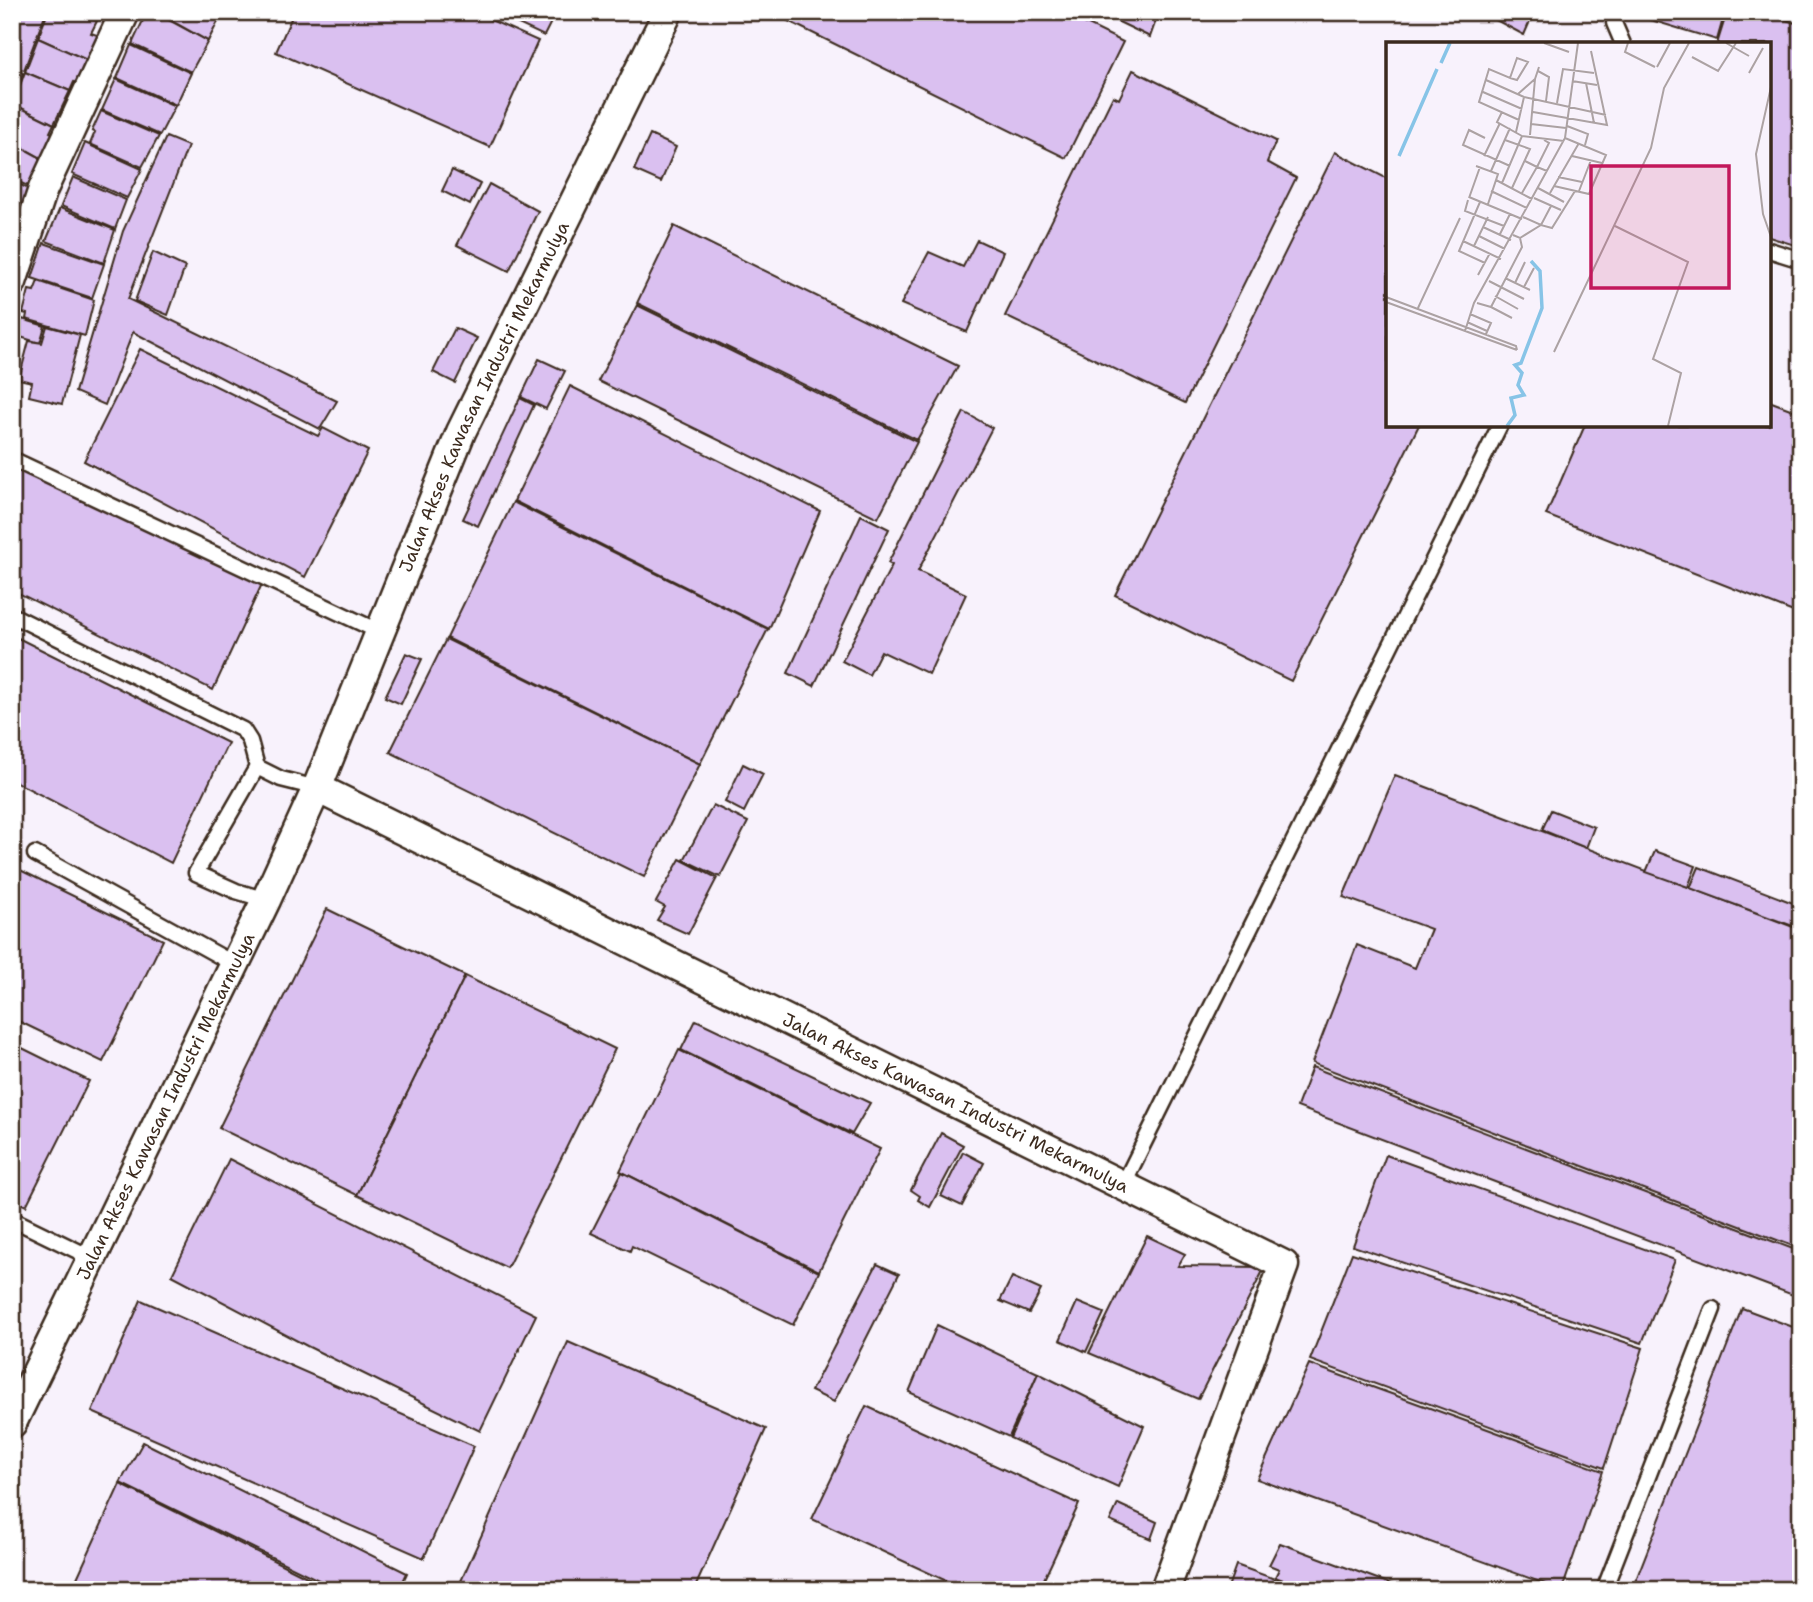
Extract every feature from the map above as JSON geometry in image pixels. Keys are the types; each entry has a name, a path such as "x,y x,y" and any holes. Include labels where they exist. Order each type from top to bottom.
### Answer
{"street":[{"path":"12,282 43,189 125,12"},
{"name":"Jalan Akses Kawasan Industri Mekarmulya","path":"12,1423 266,900 317,788 461,432 668,12"},
{"name":"Jalan Akses Kawasan Industri Mekarmulya","path":"317,788 1284,1265 1166,1590"}],"lane":[{"path":"1614,23 1622,42"},
{"path":"1771,251 1801,260"},
{"path":"1122,1187 1499,427"},
{"path":"12,459 380,632"},
{"path":"12,615 243,730 250,741 257,767 196,873 236,891 266,900"},
{"path":"257,767 281,779 317,788"},
{"path":"36,854 234,964"},
{"path":"12,1219 92,1258"},
{"path":"1604,1590 1713,1309"}],"building":[{"path":"12,12 46,12 24,70 12,66"},
{"path":"48,12 74,12 97,21 91,33 100,36 89,61 38,38"},
{"path":"147,12 156,13 208,41 191,72 132,44"},
{"path":"156,12 223,12 208,41"},
{"path":"294,12 473,12 538,41 490,147 276,52"},
{"path":"493,12 556,12 544,36"},
{"path":"770,12 1062,12 1123,42 1066,158"},
{"path":"1098,12 1159,12 1150,37"},
{"path":"1481,12 1534,12 1524,35"},
{"path":"1642,12 1725,12 1717,40 1641,17"},
{"path":"1727,12 1763,12 1801,25 1801,247 1771,238 1771,42 1718,42"},
{"path":"38,38 89,61 78,83 74,82 70,91 25,72"},
{"path":"131,45 191,73 176,105 117,78"},
{"path":"12,68 23,73 12,101"},
{"path":"1133,70 1276,141 1267,162 1296,178 1185,403 1005,316 1113,96 1119,99"},
{"path":"25,72 70,91 54,124 13,104"},
{"path":"116,79 175,106 160,135 102,110"},
{"path":"13,104 54,124 50,132 58,136 43,159 12,142"},
{"path":"101,111 159,136 142,167 90,144 95,132 92,131"},
{"path":"650,135 676,147 661,182 634,170"},
{"path":"166,137 188,146 128,299 337,401 320,429 133,332 105,405 75,392 123,231"},
{"path":"12,142 43,159 30,187 12,179"},
{"path":"85,143 142,169 127,198 72,174"},
{"path":"1335,152 1386,178 1386,427 1418,427 1291,681 1115,595"},
{"path":"452,170 480,184 470,205 442,191"},
{"path":"73,177 126,200 115,229 61,206"},
{"path":"12,181 29,189 14,222 12,221"},
{"path":"489,184 538,211 509,271 457,245"},
{"path":"60,208 115,230 104,263 46,241"},
{"path":"674,226 958,366 917,440 637,303"},
{"path":"977,240 1003,252 967,332 901,304 929,252 963,267"},
{"path":"44,243 104,264 92,298 32,278"},
{"path":"153,252 185,267 168,315 135,301"},
{"path":"38,281 94,300 85,336 26,319 27,314 23,313 29,290 34,291"},
{"path":"637,305 917,442 878,518 598,381"},
{"path":"22,319 45,326 40,343 17,336"},
{"path":"47,326 80,335 62,404 29,396 32,382 19,379 29,341 42,343"},
{"path":"455,328 477,338 455,383 433,372"},
{"path":"140,349 318,436 323,428 368,451 305,577 84,461"},
{"path":"539,359 565,371 546,409 521,397"},
{"path":"570,386 820,511 769,629 514,501"},
{"path":"520,398 534,405 478,526 463,519"},
{"path":"1771,402 1801,413 1801,615 1546,515 1584,427 1771,427"},
{"path":"964,412 992,428 918,571 966,594 929,674 881,651 869,675 842,661 892,565 888,563"},
{"path":"12,463 262,584 213,690 12,590"},
{"path":"513,502 768,629 700,764 447,638"},
{"path":"861,515 889,529 814,686 788,673"},
{"path":"12,635 228,743 171,863 12,780"},
{"path":"446,639 700,764 644,877 390,752"},
{"path":"406,653 422,659 401,704 385,697"},
{"path":"743,764 763,774 744,812 725,802"},
{"path":"1395,775 1801,930 1801,1249 1312,1063 1357,945 1415,968 1431,929 1343,897"},
{"path":"713,805 748,822 720,877 684,860"},
{"path":"1551,810 1594,827 1586,848 1542,830"},
{"path":"1655,851 1696,866 1688,887 1646,872"},
{"path":"680,859 717,878 688,934 657,920 665,907 656,902"},
{"path":"12,866 163,940 103,1062 12,1018"},
{"path":"1699,867 1801,906 1801,929 1690,888"},
{"path":"327,909 465,976 357,1195 219,1128"},
{"path":"465,976 615,1049 507,1268 357,1195"},
{"path":"696,1020 870,1103 852,1134 681,1050"},
{"path":"12,1043 89,1081 26,1206 12,1199"},
{"path":"679,1050 880,1149 819,1271 620,1171"},
{"path":"1312,1067 1801,1252 1801,1298 1297,1107"},
{"path":"941,1133 963,1145 930,1207 918,1200 920,1196 911,1190"},
{"path":"963,1152 984,1163 962,1206 941,1196"},
{"path":"1386,1155 1675,1260 1642,1343 1353,1246"},
{"path":"229,1159 536,1315 480,1431 307,1346 172,1275"},
{"path":"622,1172 819,1272 793,1325 632,1246 630,1251 591,1233"},
{"path":"1147,1236 1185,1254 1178,1266 1265,1267 1198,1399 1089,1353"},
{"path":"1352,1253 1643,1348 1604,1468 1310,1360"},
{"path":"877,1264 899,1274 834,1402 811,1391"},
{"path":"1012,1277 1041,1290 1029,1313 1000,1301"},
{"path":"141,1300 474,1446 424,1558 92,1412"},
{"path":"1077,1302 1104,1313 1086,1352 1060,1340"},
{"path":"1742,1308 1801,1330 1801,1590 1632,1590"},
{"path":"937,1325 1038,1373 1009,1437 909,1392"},
{"path":"568,1342 766,1429 694,1590 457,1590"},
{"path":"1309,1364 1603,1471 1562,1590 1257,1479"},
{"path":"1038,1373 1144,1426 1118,1487 1010,1438"},
{"path":"866,1406 1079,1504 1039,1590 966,1590 812,1519"},
{"path":"143,1442 407,1573 399,1590 339,1590 120,1483"},
{"path":"120,1484 333,1590 74,1590 72,1589"},
{"path":"1118,1504 1157,1522 1151,1539 1110,1521"},
{"path":"1280,1543 1407,1590 1310,1590 1275,1577 1279,1569 1269,1565"},
{"path":"1236,1565 1305,1590 1227,1590"}]}
